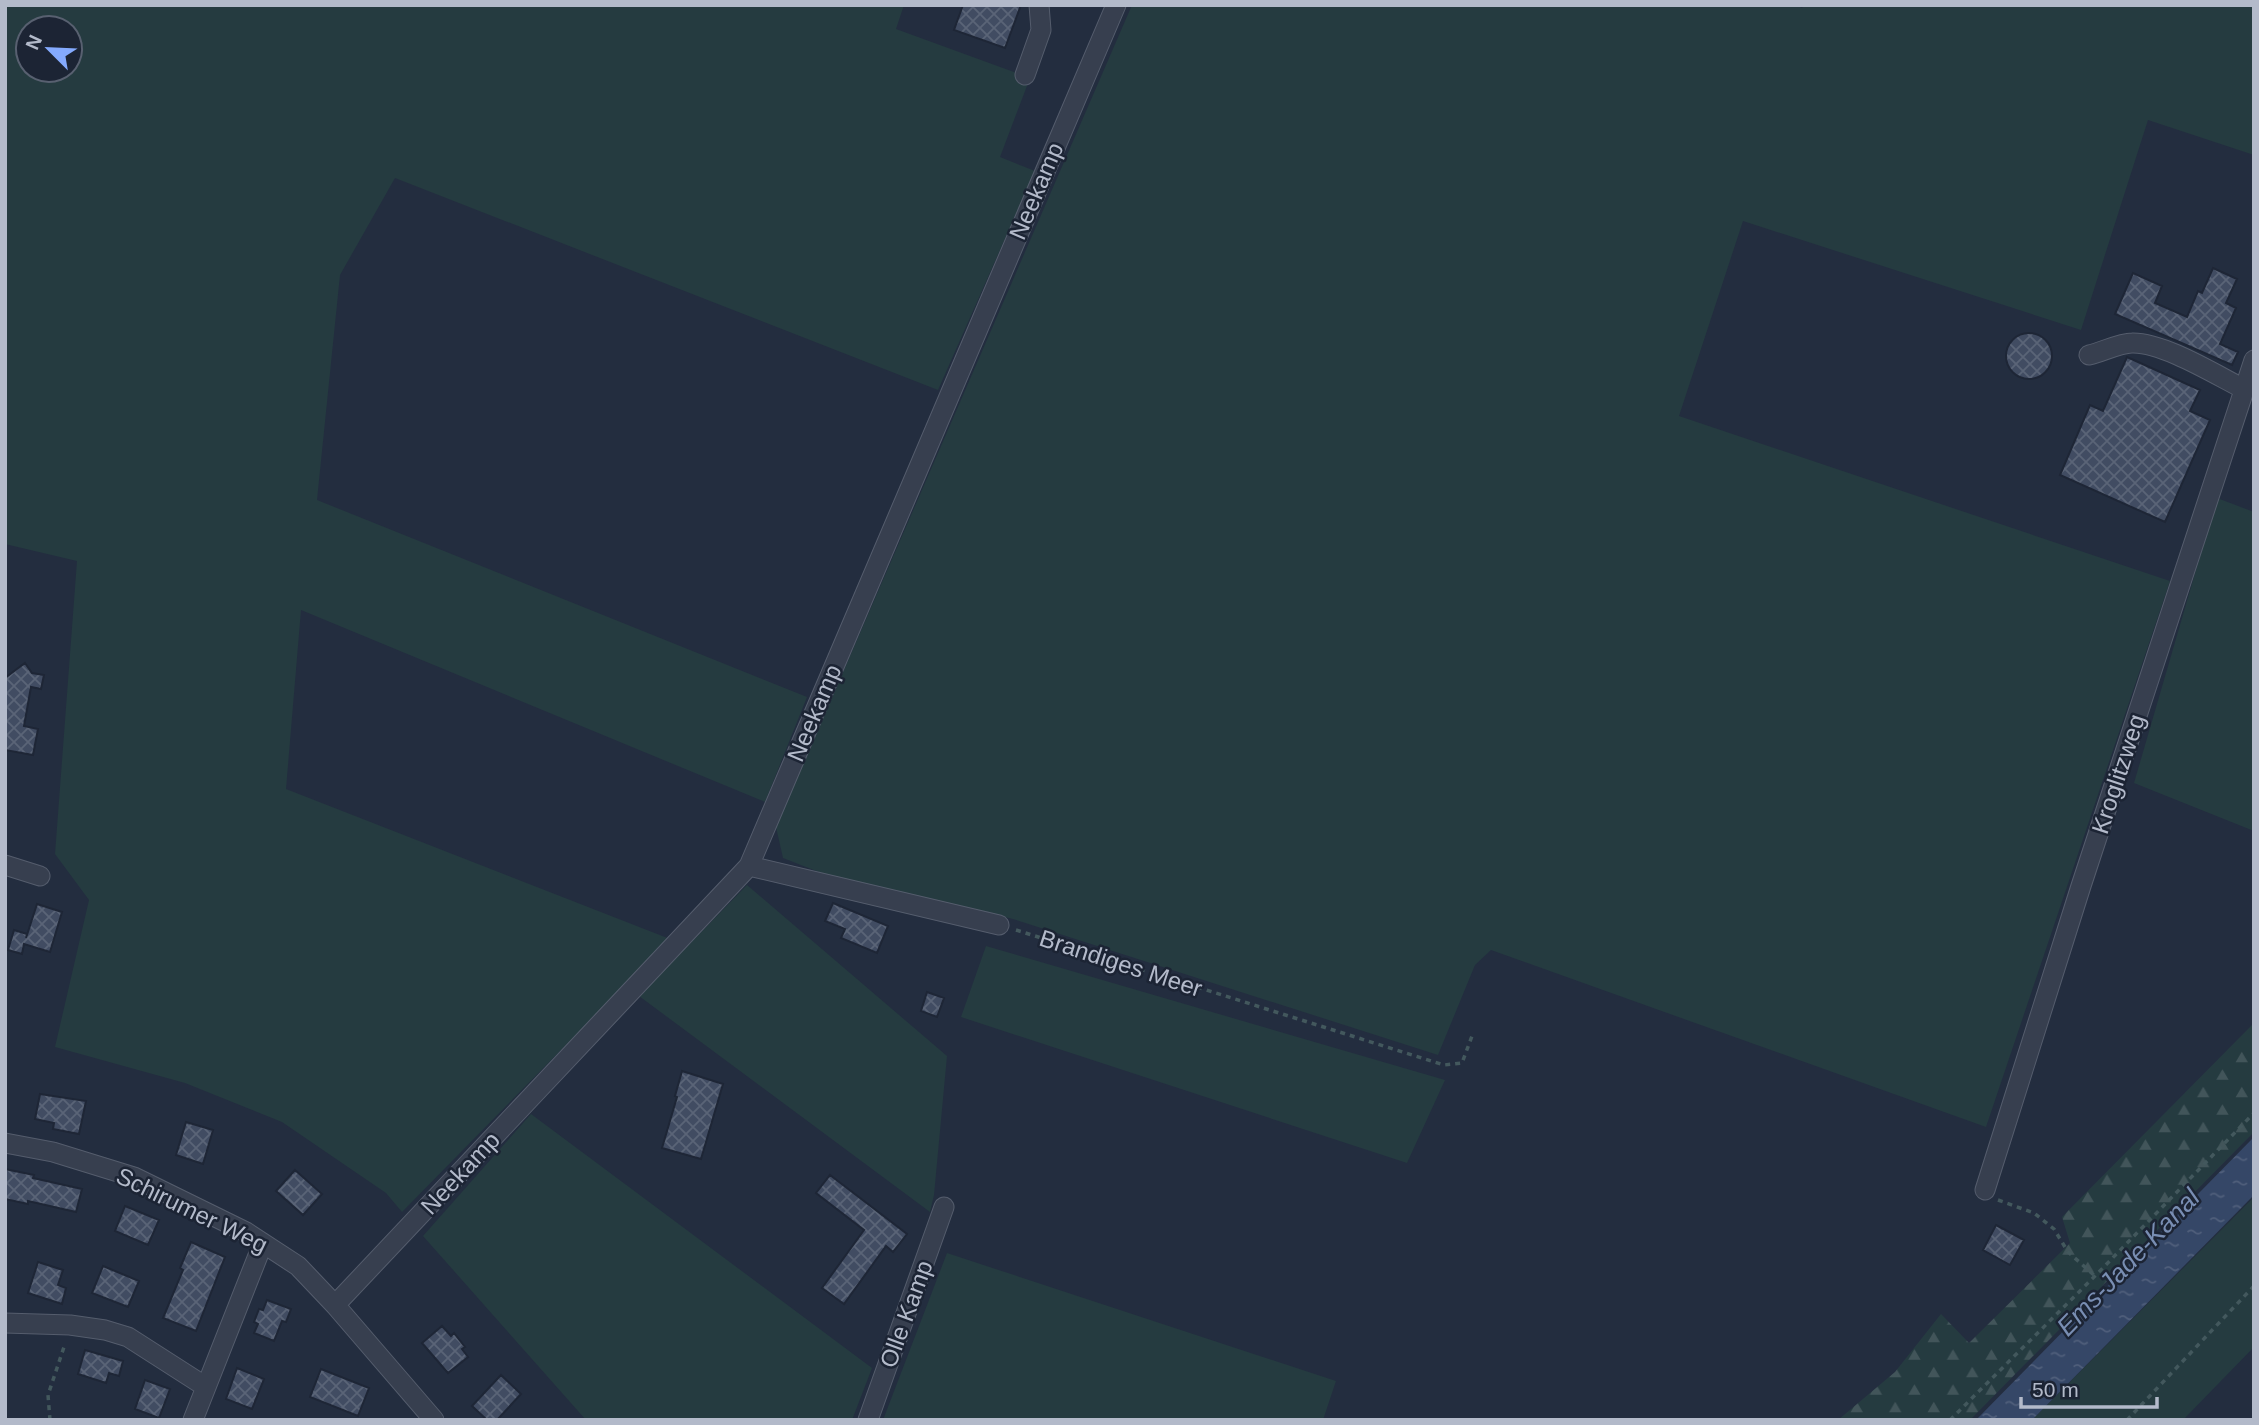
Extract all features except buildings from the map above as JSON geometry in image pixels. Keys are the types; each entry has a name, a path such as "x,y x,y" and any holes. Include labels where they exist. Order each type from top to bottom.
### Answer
{"street":[{"path":"1025,75 1041,30 1039,5"},
{"name":"Neekamp","path":"335,1305 749,866 1116,5"},
{"path":"2089,355 2131,343 2155,347 2244,389"},
{"name":"Kroglitzweg","path":"1985,1190 2081,886 2254,360"},
{"path":"5,865 40,876"},
{"path":"749,866 999,925"},
{"name":"Schirumer Weg","path":"5,1143 53,1152 134,1177 247,1232 298,1266 434,1420"},
{"name":"Olle Kamp","path":"868,1420 944,1208"},
{"path":"198,1418 206,1387 263,1243"},
{"path":"5,1323 71,1325 105,1330 128,1337 206,1387"}],"path":[{"name":"Brandiges Meer","path":"999,925 1444,1065 1462,1063 1472,1036"},
{"path":"1950,1420 2254,1113"},
{"path":"1985,1190 1991,1198 2034,1213 2054,1229 2068,1252 2095,1276"},
{"path":"2127,1420 2254,1286"},
{"path":"50,1420 48,1395 71,1325"}],"green space":[{"path":"5,5 904,5 896,29 1030,78 1000,157 1035,171 938,390 395,178 340,275 317,500 807,697 765,802 301,610 286,789 670,939 402,1212 386,1193 282,1122 185,1083 55,1047 89,900 55,854 77,561 5,544"},
{"path":"1132,5 1796,5 1802,8 1804,5 2254,5 2254,155 2148,120 2081,330 1743,221 1679,416 2170,581 1986,1127 1491,950 1475,965 1438,1055 1013,919 824,874 783,858 776,827"},
{"path":"2217,498 2254,512 2254,831 2134,783"},
{"path":"747,885 947,1056 934,1195 930,1212 639,996"},
{"path":"986,946 1445,1080 1407,1163 961,1017"},
{"path":"2254,1023 2254,1132 1970,1420 1838,1420 1895,1372 1941,1314 1969,1343 2070,1243 2062,1217"},
{"path":"531,1114 872,1368 852,1420 586,1420 423,1236"},
{"path":"2254,1197 2254,1347 2183,1420 2032,1420"},
{"path":"947,1253 1336,1381 1323,1420 883,1420"}],"water":[{"path":"2254,1137 2254,1195 2032,1420 1976,1420"}],"water label":[{"name":"Ems-Jade-Kanal","path":"2128,1262"}]}
